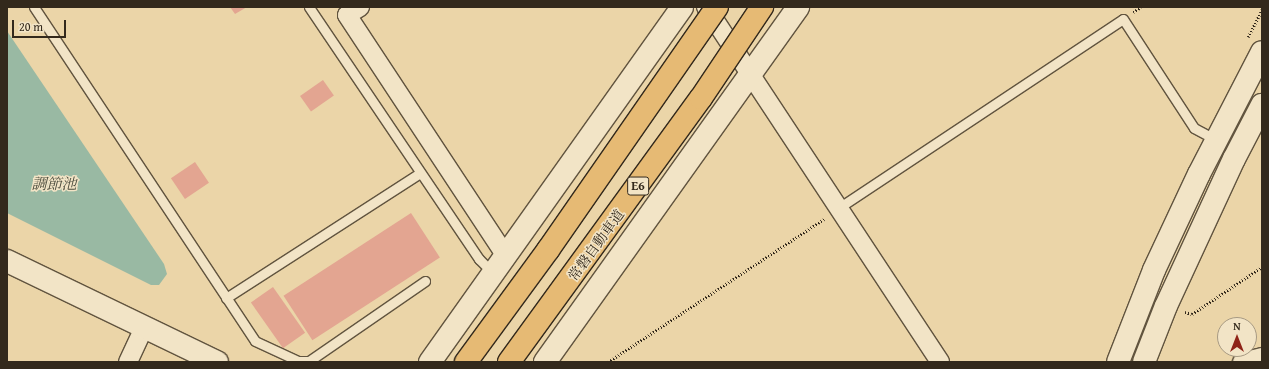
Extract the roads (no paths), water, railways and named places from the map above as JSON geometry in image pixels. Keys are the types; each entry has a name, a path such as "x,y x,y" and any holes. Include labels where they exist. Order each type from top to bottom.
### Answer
{"highway":[{"path":"466,362 552,244 717,7"},
{"name":"常磐自動車道","path":"509,362 683,123 762,7"}],"street":[{"path":"360,7 347,15 506,256"},
{"path":"430,362 494,274 682,7"},
{"path":"706,7 750,72 758,89 837,209 940,362"},
{"path":"545,362 750,72 798,7"},
{"path":"1118,362 1154,270 1217,140 1262,52"},
{"path":"1144,362 1166,306 1234,159 1262,105"},
{"path":"7,261 217,362"},
{"path":"128,362 144,328"},
{"path":"1242,362 1262,358"}],"lane":[{"path":"34,7 255,341 298,361 309,361 425,281"},
{"path":"309,7 479,259 494,274"},
{"path":"837,209 1123,19 1194,128 1217,140"},
{"path":"226,298 420,173"}],"water":[{"name":"調節池","path":"7,31 164,264 167,274 159,285 151,285 7,213"}]}
